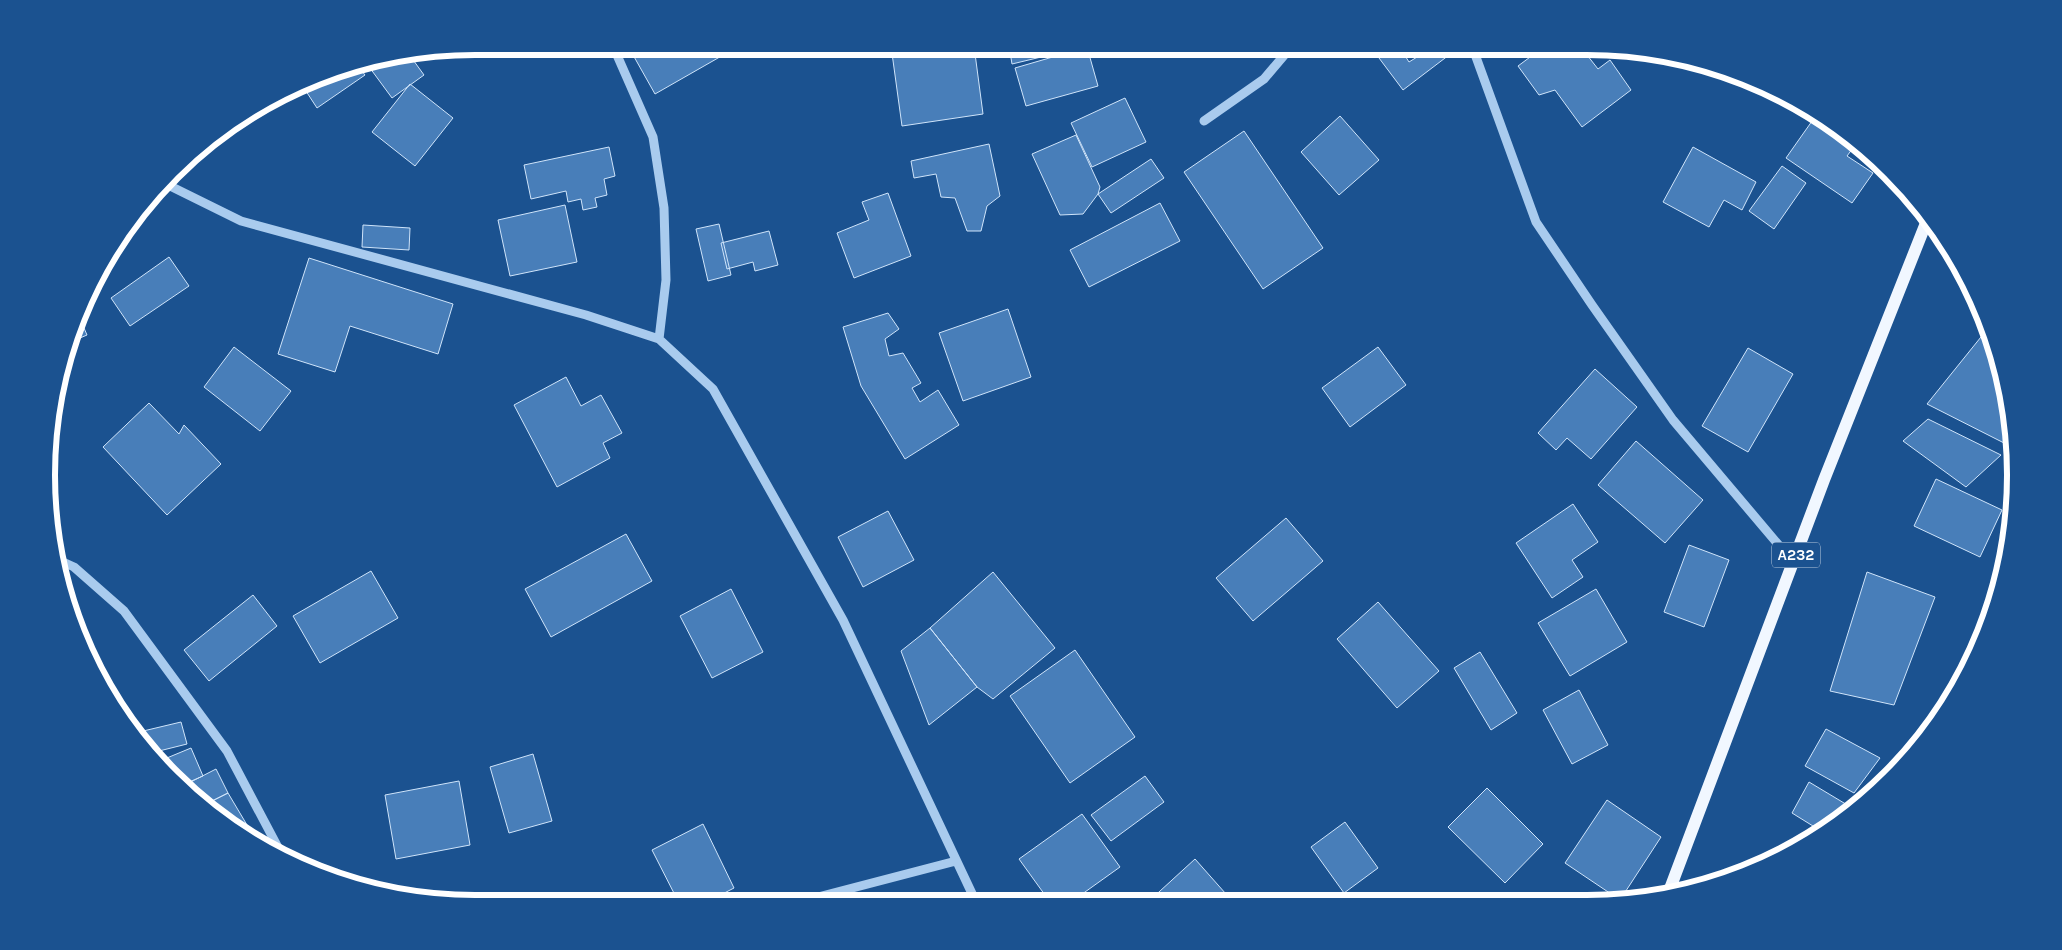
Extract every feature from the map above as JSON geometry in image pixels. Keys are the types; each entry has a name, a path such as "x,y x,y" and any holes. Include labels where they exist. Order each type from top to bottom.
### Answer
{"main road":[{"name":"A232","path":"1671,887 1793,562 1925,226"}],"street":[{"path":"617,55 654,137 664,208 666,280 659,339"},
{"path":"1204,121 1264,78 1284,55"},
{"path":"1475,55 1536,222 1673,420 1793,562"},
{"path":"170,186 241,221 586,315 659,339 713,389 843,620 972,895"},
{"path":"64,563 74,567 124,611 227,750 278,846"},
{"path":"826,895 956,862"}],"building":[{"path":"633,55 723,55 655,94"},
{"path":"892,55 975,55 983,114 902,126"},
{"path":"1010,55 1050,55 1012,64"},
{"path":"1060,55 1089,55 1098,86 1026,106 1015,68"},
{"path":"1377,55 1405,55 1409,62 1420,55 1449,55 1403,90"},
{"path":"1533,55 1587,55 1598,69 1610,60 1631,90 1582,127 1555,90 1539,95 1518,66"},
{"path":"413,60 424,75 392,98 370,68"},
{"path":"361,70 365,75 317,108 306,91"},
{"path":"410,84 453,118 415,166 372,132"},
{"path":"1125,98 1146,142 1092,167 1071,123"},
{"path":"1340,116 1379,160 1339,195 1301,152"},
{"path":"1812,121 1852,149 1847,156 1873,173 1852,203 1786,158"},
{"path":"1244,131 1323,248 1263,289 1184,172"},
{"path":"1076,135 1100,187 1098,194 1083,214 1060,215 1032,154"},
{"path":"989,144 1000,196 987,206 981,231 967,231 955,198 941,197 936,174 914,178 911,161"},
{"path":"609,147 615,176 604,179 607,195 595,198 597,207 583,210 581,199 568,202 566,191 531,199 524,165"},
{"path":"1693,147 1756,182 1742,210 1724,200 1709,227 1663,202"},
{"path":"1151,159 1164,178 1111,213 1098,194"},
{"path":"1782,166 1806,183 1774,229 1749,211"},
{"path":"888,193 911,256 854,278 837,233 869,220 862,202"},
{"path":"1160,203 1180,241 1089,287 1070,250"},
{"path":"565,205 577,262 510,276 498,220"},
{"path":"719,224 731,275 708,281 696,229"},
{"path":"363,225 410,228 409,250 362,247"},
{"path":"769,231 778,265 755,271 753,262 727,269 721,243"},
{"path":"169,257 189,286 130,326 111,298"},
{"path":"309,258 453,304 438,354 350,326 335,372 278,354"},
{"path":"1008,309 1031,377 963,401 939,333"},
{"path":"888,313 899,329 885,339 889,356 903,353 921,383 912,388 920,402 938,390 959,425 905,459 861,386 843,327"},
{"path":"83,325 87,335 77,339"},
{"path":"1983,335 1999,393 2006,444 1927,404"},
{"path":"234,347 291,391 260,431 204,387"},
{"path":"1378,347 1406,385 1350,427 1322,388"},
{"path":"1748,348 1793,374 1748,452 1702,426"},
{"path":"1595,369 1637,407 1591,459 1567,438 1556,450 1538,433"},
{"path":"566,377 581,406 601,395 622,433 603,443 610,458 557,487 514,405"},
{"path":"149,403 179,434 184,425 221,464 167,515 103,447"},
{"path":"1928,419 2001,455 1966,487 1903,441"},
{"path":"1636,441 1703,500 1665,543 1598,485"},
{"path":"1936,479 2002,510 1980,557 1914,526"},
{"path":"1573,504 1598,542 1572,560 1583,577 1552,598 1516,543"},
{"path":"888,511 914,560 863,587 838,537"},
{"path":"1286,518 1323,561 1253,621 1216,578"},
{"path":"626,534 652,581 551,637 525,589"},
{"path":"1689,545 1729,560 1704,627 1664,612"},
{"path":"371,571 398,618 320,663 293,616"},
{"path":"993,572 1055,648 993,699 977,687 930,628"},
{"path":"1867,572 1935,597 1894,705 1830,691"},
{"path":"731,589 763,652 712,678 680,616"},
{"path":"1596,589 1627,642 1570,676 1538,623"},
{"path":"253,595 277,626 209,681 184,650"},
{"path":"1378,602 1439,671 1397,708 1337,639"},
{"path":"930,628 977,687 929,725 901,651"},
{"path":"1075,650 1135,737 1070,783 1010,696"},
{"path":"1480,652 1517,713 1491,730 1454,668"},
{"path":"1579,690 1608,745 1572,764 1543,710"},
{"path":"181,722 187,744 158,751 142,731"},
{"path":"1826,729 1880,758 1854,793 1805,766"},
{"path":"191,748 203,776 189,782 165,759"},
{"path":"533,754 552,821 509,833 490,767"},
{"path":"216,769 228,793 211,802 189,783"},
{"path":"1145,776 1164,802 1111,841 1091,815"},
{"path":"459,781 470,845 396,859 385,795"},
{"path":"1809,782 1847,805 1815,827 1792,813"},
{"path":"1487,788 1543,844 1505,883 1448,827"},
{"path":"228,793 249,829 219,808 211,802"},
{"path":"1607,800 1661,837 1625,893 1611,894 1565,863"},
{"path":"1082,814 1120,867 1081,895 1045,895 1019,859"},
{"path":"1345,822 1378,868 1344,893 1311,847"},
{"path":"703,824 734,888 720,895 675,895 652,850"},
{"path":"1195,859 1226,894 1225,895 1156,895"}]}
